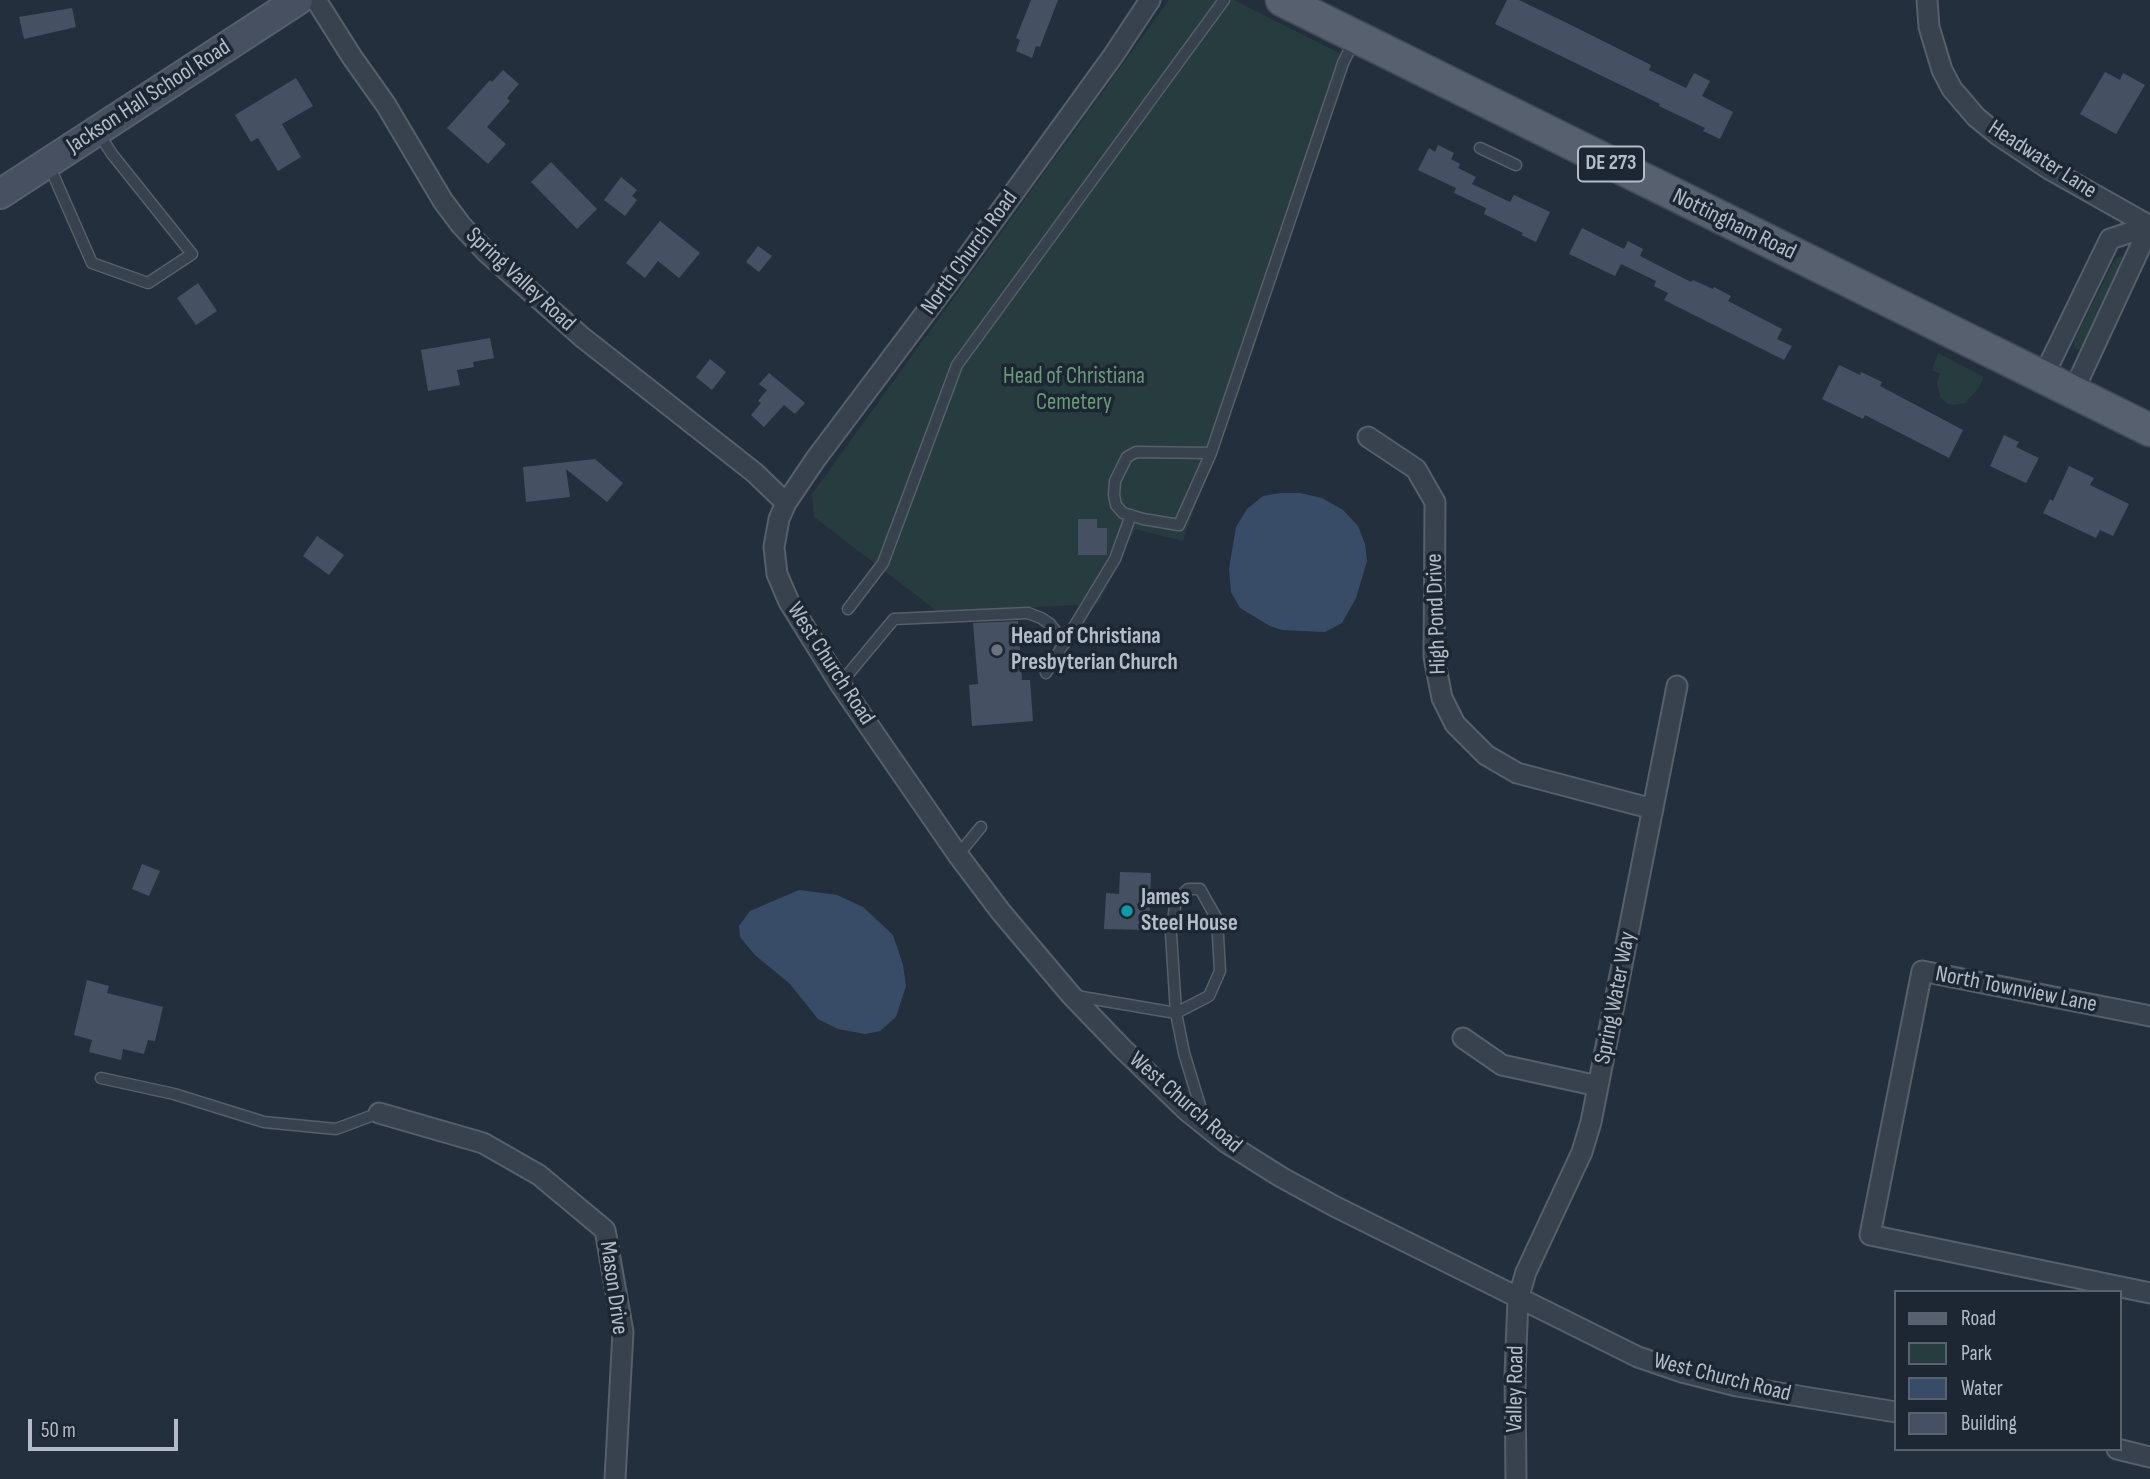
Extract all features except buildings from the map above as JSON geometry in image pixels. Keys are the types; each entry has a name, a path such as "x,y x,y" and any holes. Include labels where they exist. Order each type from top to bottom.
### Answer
{"main road":[{"name":"Nottingham Road","path":"1282,0 2150,430"}],"street":[{"name":"Jackson Hall School Road","path":"0,194 298,0"},
{"name":"Spring Valley Road","path":"316,0 386,105 443,201 486,253 582,337 755,473 786,503"},
{"name":"North Church Road","path":"786,503 1113,56 1150,0"},
{"name":"Headwater Lane","path":"1927,0 1929,27 1942,71 1952,89 1976,117 2049,169 2150,226"},
{"path":"2043,377 2110,239 2150,226"},
{"path":"2073,392 2150,226"},
{"name":"High Pond Drive","path":"1367,437 1416,469 1435,502 1434,657 1442,698 1455,724 1486,755 1517,773 1653,808"},
{"name":"West Church Road","path":"786,503 776,534 775,561 778,574 789,603 840,684 958,855 1001,912 1071,995 1146,1072 1206,1126 1249,1158 1308,1193 1616,1348 1682,1372 1770,1392 1895,1412"},
{"name":"Spring Water Way","path":"1518,1299 1527,1272 1582,1152 1598,1086 1677,686"},
{"name":"North Townview Lane","path":"2150,1016 1922,971 1870,1235 2150,1293"},
{"path":"1463,1038 1502,1065 1598,1086"},
{"name":"Mason Drive","path":"379,1113 483,1143 538,1175 605,1230 623,1332 615,1479"},
{"name":"Valley Road","path":"1516,1479 1515,1374 1518,1299"},
{"path":"2122,1450 2150,1457"}],"lane":[{"path":"848,609 883,563 957,365 1224,0"},
{"path":"1211,453 1136,452 1127,457 1115,481 1116,505 1123,513 1180,524 1211,453 1343,63 1356,37"},
{"path":"48,162 92,262 148,283 191,254 112,154 97,130"},
{"path":"1480,148 1516,165"},
{"path":"1046,673 1115,559 1131,515"},
{"path":"840,684 894,620 1028,613 1050,624 1065,643"},
{"path":"958,855 981,827"},
{"path":"1071,995 1176,1013 1209,996 1220,971 1217,919 1200,890 1188,890 1176,900 1171,933 1176,1013 1184,1053 1206,1126"},
{"path":"101,1078 174,1094 264,1122 336,1129 379,1113"}],"green space":[{"name":"Head of Christiana Cemetery","path":"1169,0 1234,0 1351,59 1183,541 1135,529 1098,604 938,612 814,517 812,494"},
{"path":"2121,256 2124,258 2124,265 2083,347 2075,349 2074,341 2115,259"},
{"path":"1938,353 1984,377 1978,389 1965,403 1952,405 1940,397 1937,382 1940,374 1932,370"}],"water":[{"path":"1300,493 1322,498 1343,510 1358,526 1365,544 1367,561 1356,598 1342,623 1325,632 1282,630 1270,626 1240,608 1231,592 1229,569 1236,527 1247,509 1263,496"},
{"path":"799,890 837,895 863,907 893,935 903,965 906,986 896,1017 880,1031 865,1034 838,1029 818,1019 790,984 755,955 740,937 739,926 750,911"}],"place":[{"name":"Head of Christiana Presbyterian Church","path":"997,650"},
{"name":"James Steel House","path":"1127,911"}]}
